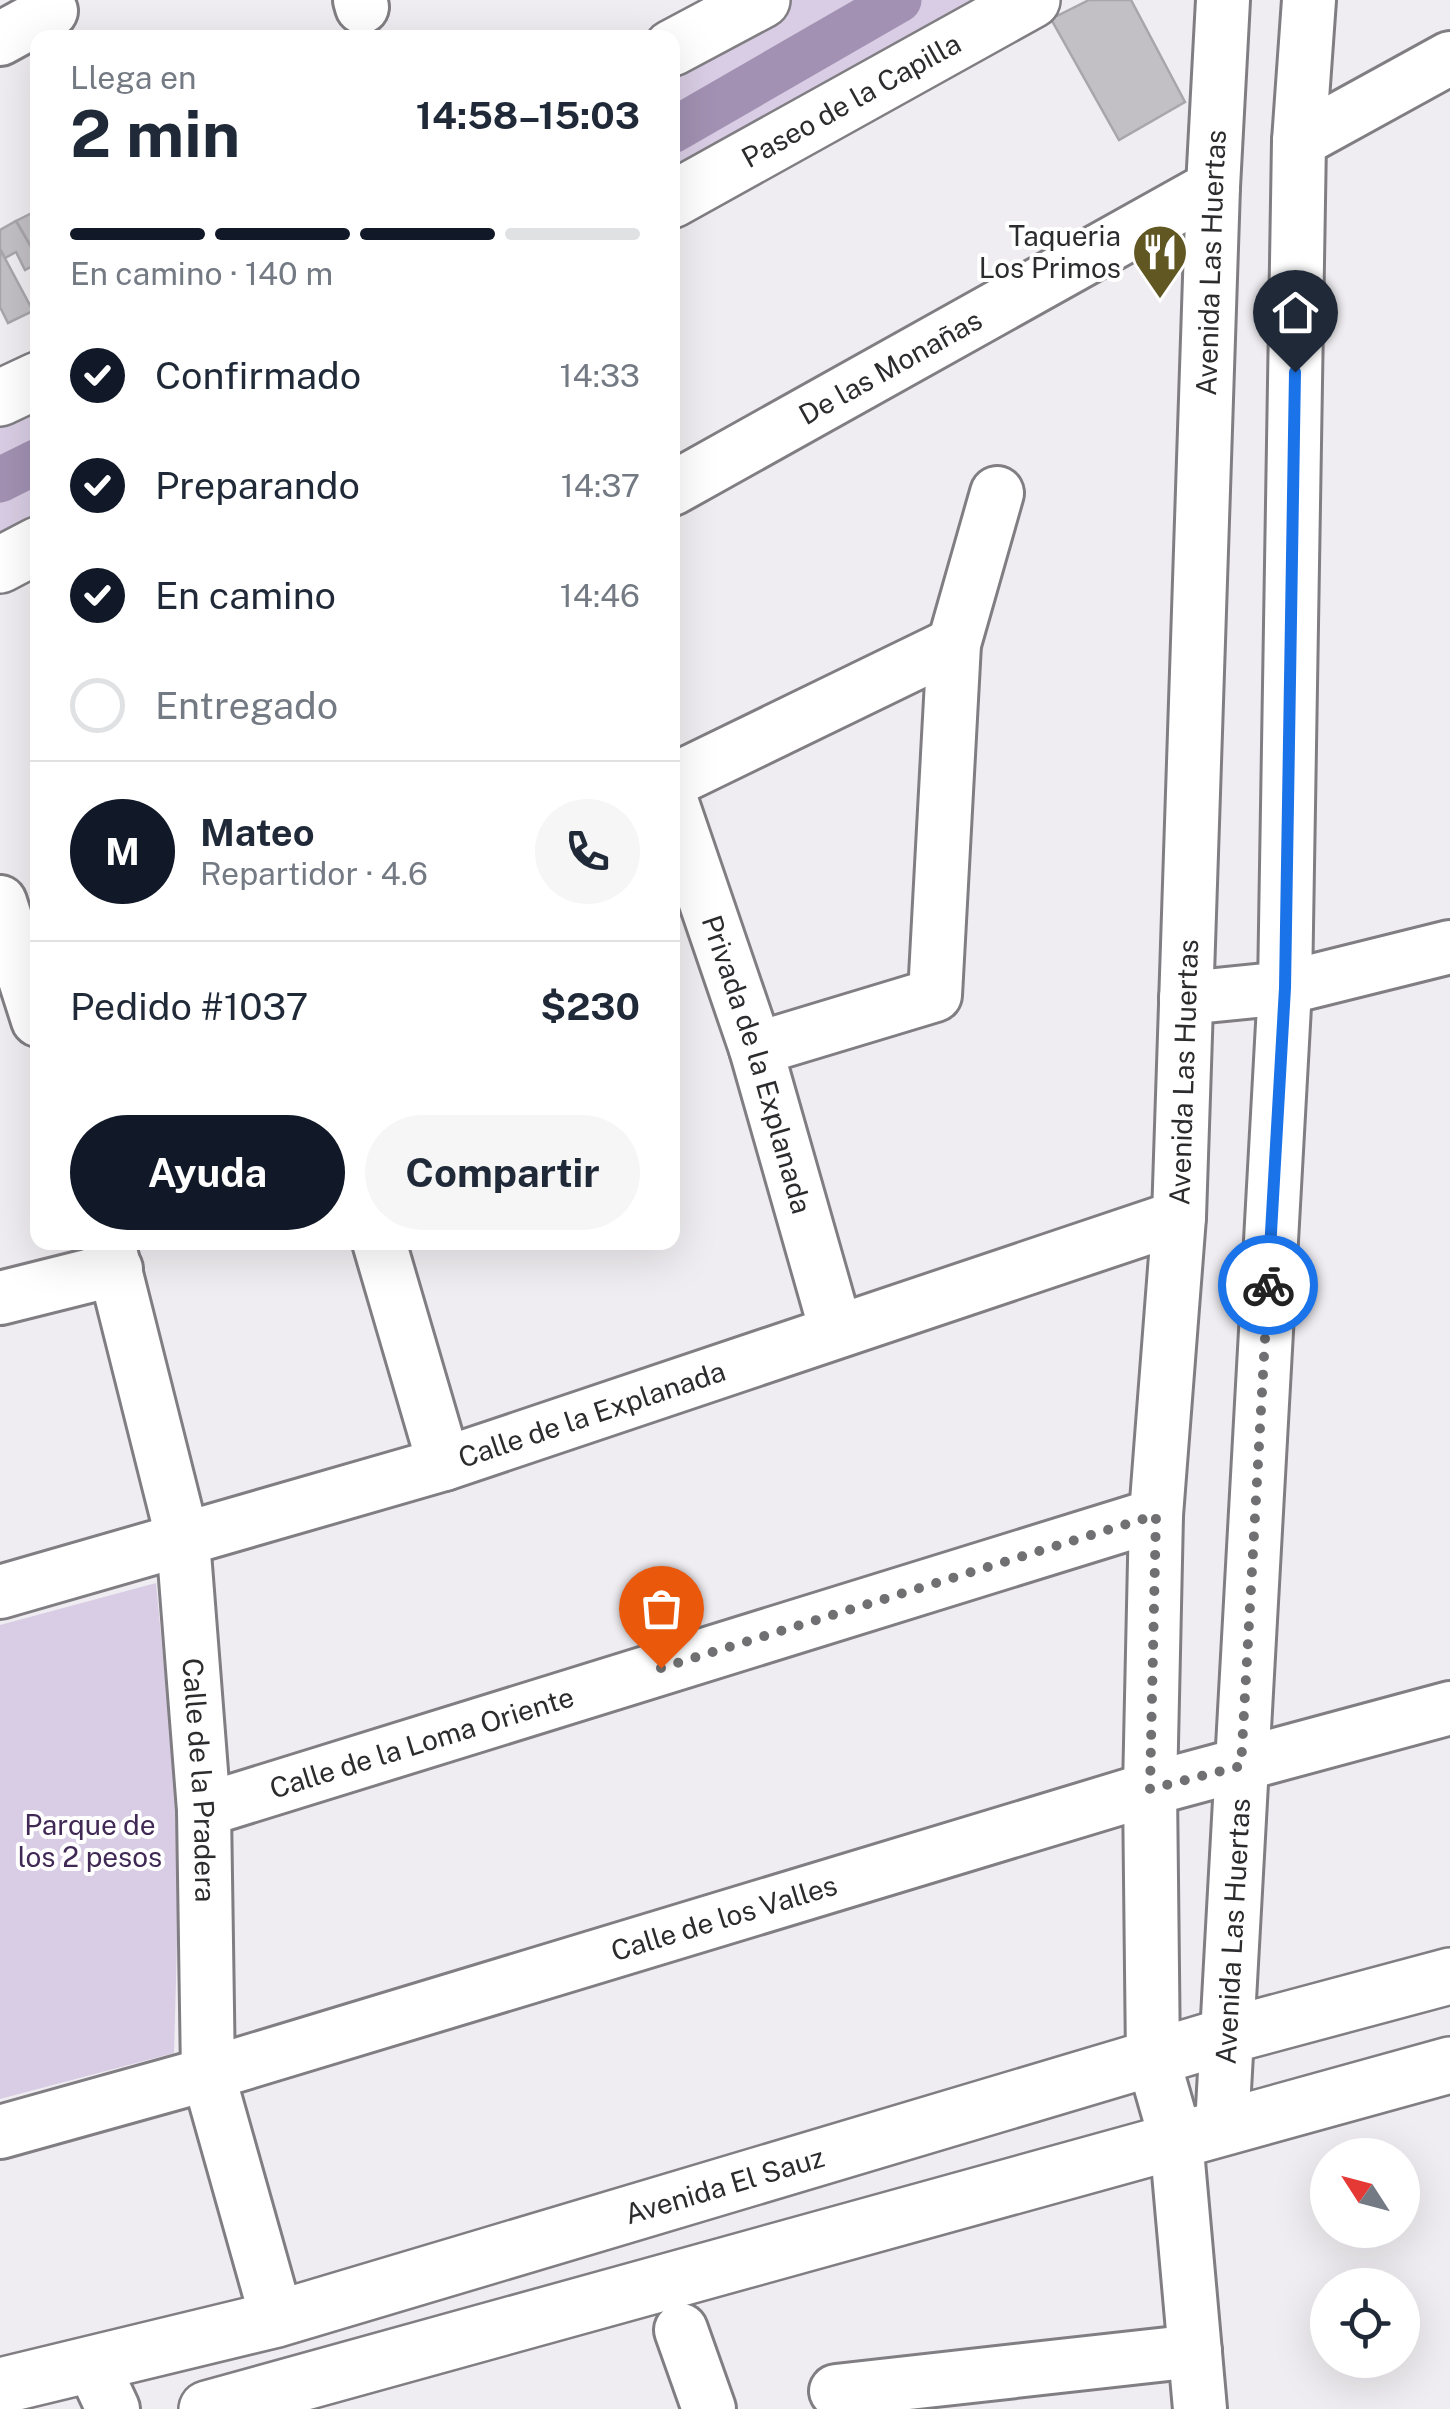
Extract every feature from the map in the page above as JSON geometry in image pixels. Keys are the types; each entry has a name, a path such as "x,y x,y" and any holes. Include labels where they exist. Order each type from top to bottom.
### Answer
{"main road":[{"name":"Paseo de la Capilla","path":"680,196 1032,0"},
{"path":"680,44 757,1"},
{"path":"0,398 30,384"},
{"path":"0,565 30,548"},
{"name":"Avenida El Sauz","path":"28,2391 103,2386 278,2319 1226,2036 1450,1976"},
{"path":"207,2409 1450,2064"}],"street":[{"name":"Avenida Las Huertas","path":"1199,2132 1152,2059 1150,1789 1156,1515 1179,1217 1213,187 1223,0"},
{"name":"Avenida Las Huertas","path":"1199,2132 1226,2036 1285,988 1299,141 1309,0"},
{"path":"0,39 52,16"},
{"path":"1299,141 1450,58"},
{"name":"De las Monañas","path":"680,485 1213,187"},
{"path":"756,1049 934,996 954,644 997,493"},
{"path":"680,777 954,644"},
{"name":"Privada de la Explanada","path":"680,827 756,1049 836,1330"},
{"path":"0,902 30,995"},
{"path":"1186,998 1285,988 1450,946"},
{"name":"Calle de la Explanada","path":"0,1592 444,1464 1179,1217"},
{"path":"381,1250 444,1464"},
{"path":"0,1298 112,1256"},
{"name":"Calle de la Pradera","path":"112,1256 183,1540 204,1810 208,2074 278,2319"},
{"name":"Calle de la Loma Oriente","path":"204,1810 1156,1515"},
{"name":"Calle de los Valles","path":"0,2132 208,2074 1150,1789 1450,1708"},
{"path":"1199,2132 1195,2351 1200,2409"},
{"path":"681,2330 709,2409"},
{"path":"836,2391 1195,2351"}],"green space":[{"path":"752,0 970,0 680,165 680,38"},
{"path":"30,378 30,524 0,539 0,394"},
{"name":"Parque de los 2 pesos","path":"156,1583 180,1835 174,2053 0,2099 0,1625"}],"building":[{"path":"1089,0 1131,0 1185,102 1119,140 1051,19"},
{"path":"30,214 30,245 16,221"},
{"path":"16,221 30,245 30,267 25,270 16,252 5,258 0,249 0,230"},
{"path":"0,249 30,305 30,312 8,323 0,307"}],"waterway":[{"path":"680,126 899,0"},
{"path":"0,480 30,465"}],"way so far":[{"path":"661,1668 1156,1515 1150,1789 1241,1766 1268,1285"}],"place":[{"name":"Taqueria Los Primos","path":"1160,301"}],"route":[{"path":"1268,1285 1285,988 1295,372"}]}
